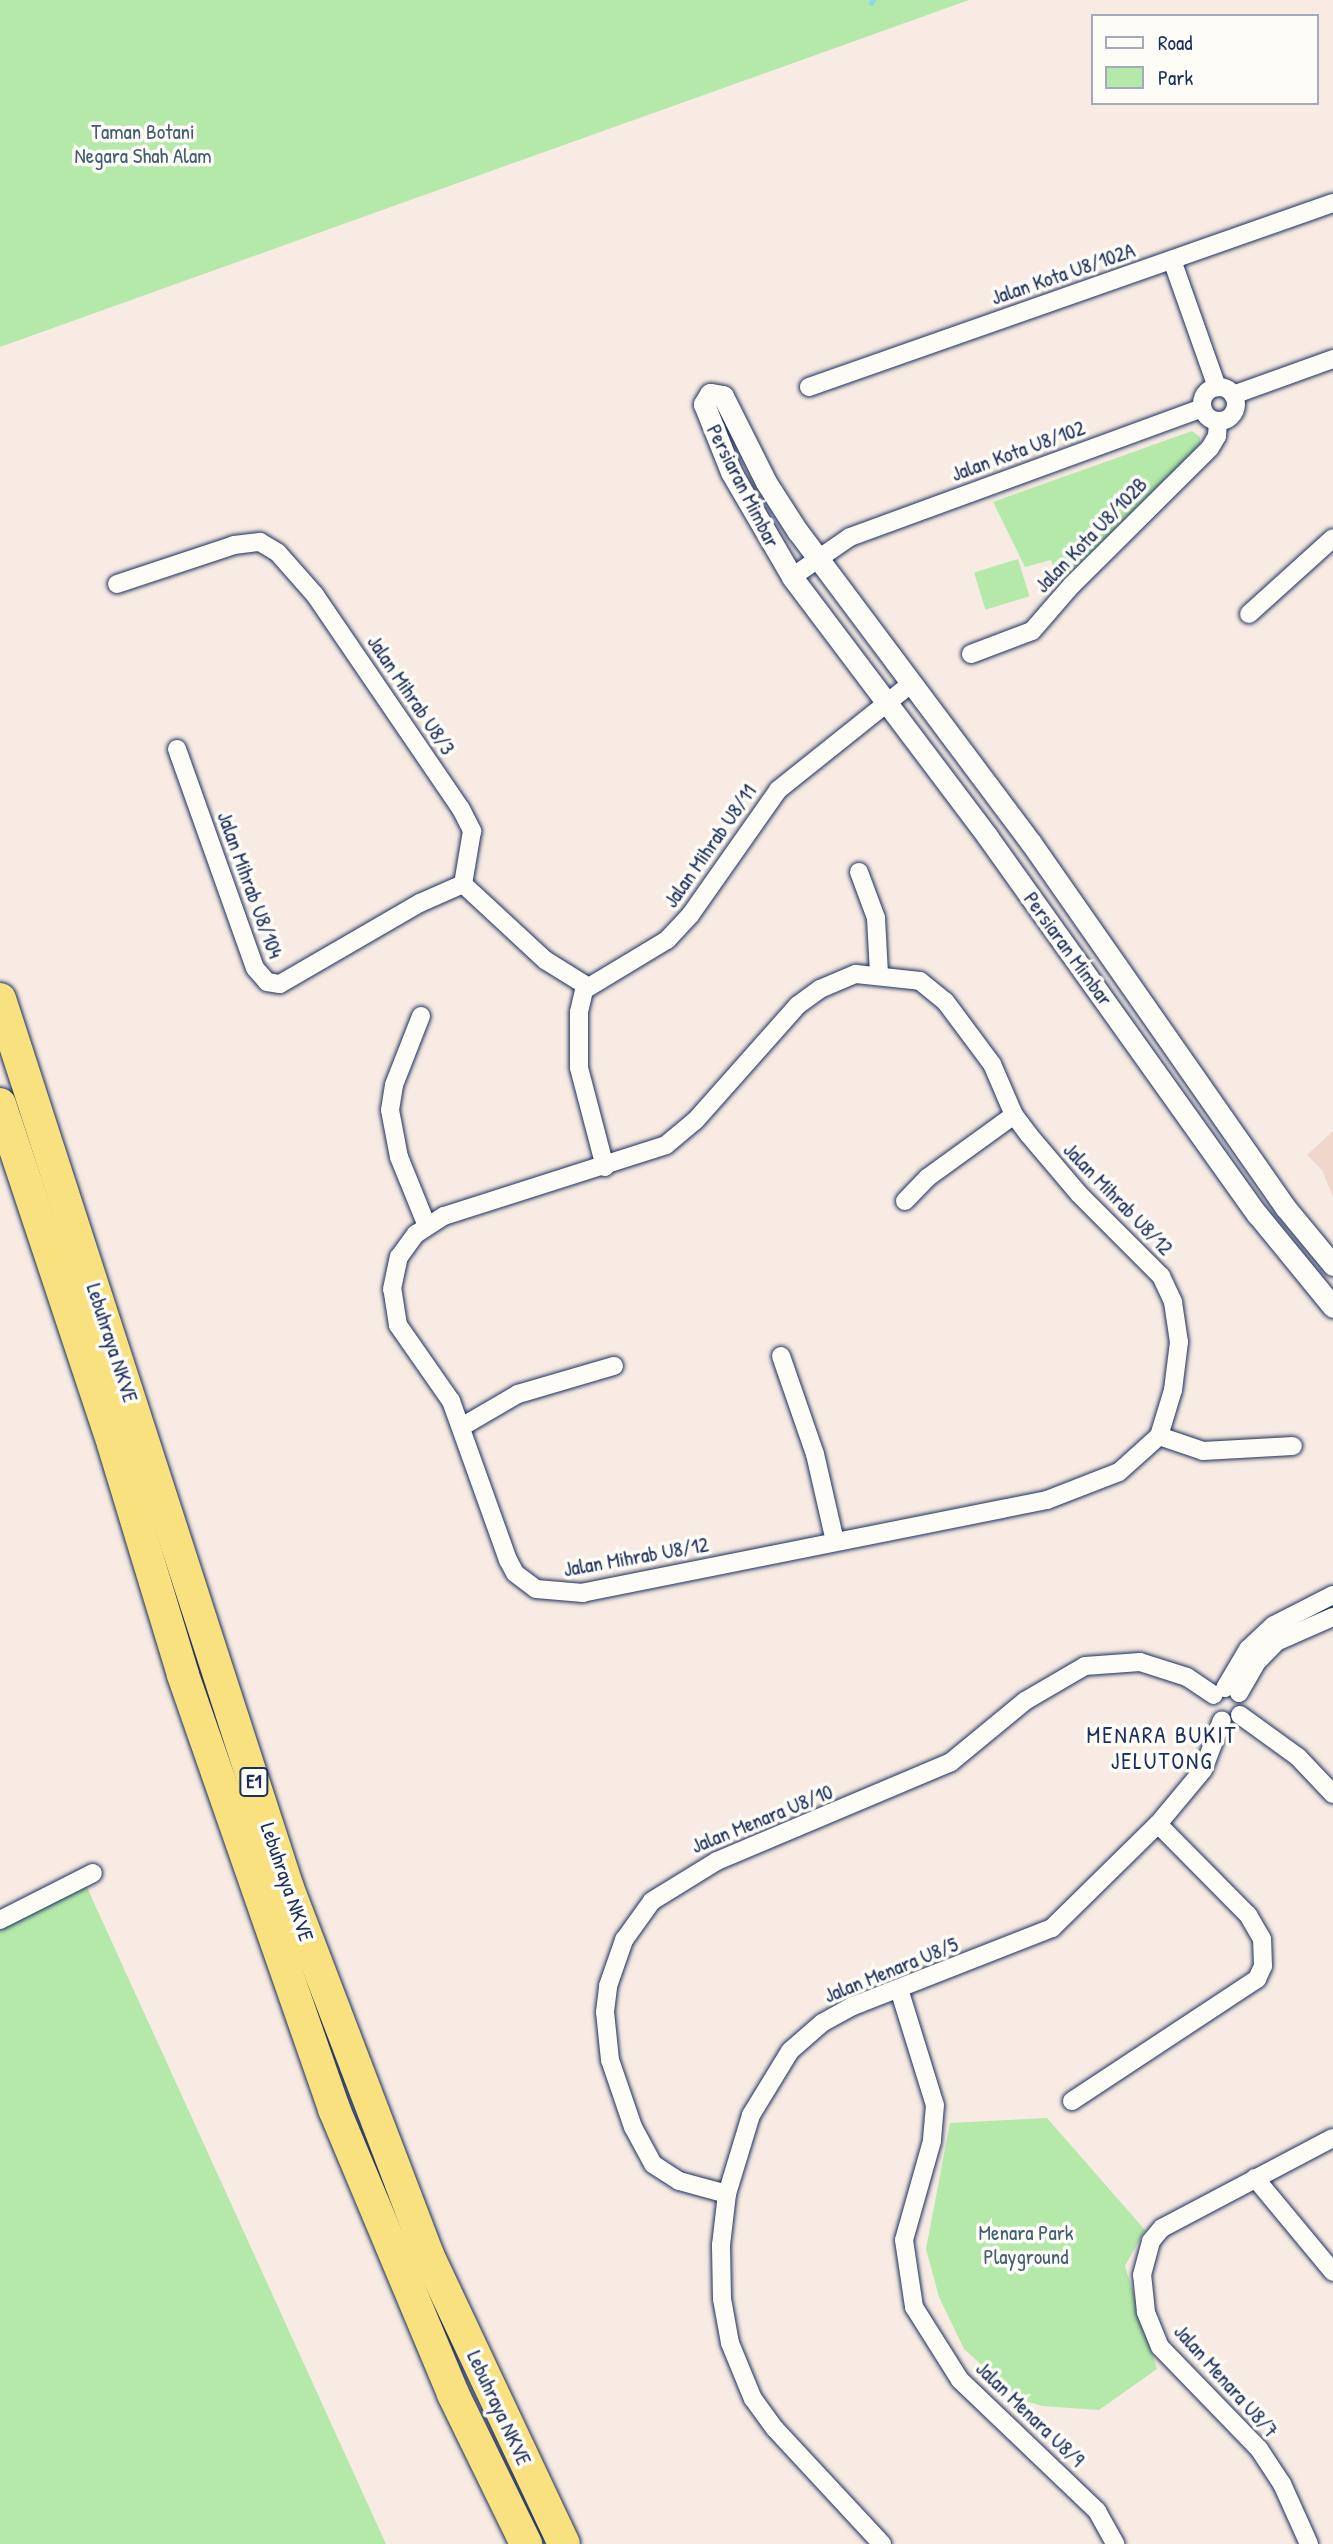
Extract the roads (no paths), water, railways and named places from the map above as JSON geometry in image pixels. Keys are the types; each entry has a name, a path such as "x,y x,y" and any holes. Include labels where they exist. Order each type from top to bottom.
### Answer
{"highway":[{"name":"Lebuhraya NKVE","path":"0,999 288,1888 428,2255 564,2544"},
{"name":"Lebuhraya NKVE","path":"0,1104 113,1444 183,1675 334,2109 453,2394 526,2544"}],"street":[{"name":"Jalan Kota U8/102A","path":"809,387 1333,203"},
{"path":"1172,260 1217,387 1233,395 1333,359"},
{"path":"1217,387 1206,392 1202,408 1208,417 1218,421 1235,410 1233,395"},
{"name":"Persiaran Mimbar","path":"1333,1265 1293,1217 1031,843 818,558 766,482 723,396 710,394 704,404 732,471 792,577 1257,1214 1333,1307"},
{"name":"Jalan Kota U8/102","path":"792,577 850,537 1202,408"},
{"name":"Jalan Kota U8/102B","path":"971,654 1032,631 1072,585 1210,448 1217,436 1218,421"},
{"path":"1249,614 1333,538"},
{"name":"Jalan Mihrab U8/3","path":"117,584 234,545 260,542 278,553 315,595 461,809 472,831 463,884"},
{"name":"Jalan Mihrab U8/11","path":"587,986 667,940 691,914 778,790 911,684"},
{"name":"Jalan Mihrab U8/104","path":"177,749 255,968 267,982 280,984 420,903 463,884"},
{"path":"859,872 876,918 879,974"},
{"path":"463,884 545,960 587,986 579,1012 579,1069 605,1167"},
{"name":"Jalan Mihrab U8/12","path":"879,974 920,981 946,1001 992,1063 1014,1115 1079,1194 1151,1264 1168,1289 1179,1342 1173,1390 1159,1436 1119,1472 1080,1490 1011,1508 583,1592 536,1589 515,1573 508,1560 463,1426 437,1375 398,1325 393,1307 400,1258 427,1226 476,1204 650,1153 681,1135 810,995 844,977 879,974"},
{"path":"421,1016 394,1085 390,1110 399,1157 427,1226"},
{"path":"905,1201 926,1178 1014,1115"},
{"path":"781,1356 815,1454 835,1542"},
{"path":"463,1426 518,1394 614,1367"},
{"path":"1159,1436 1203,1451 1293,1446"},
{"path":"1226,1692 1248,1649 1274,1625 1333,1595"},
{"path":"1240,1715 1222,1720 1212,1709 1276,1642 1333,1617"},
{"name":"Jalan Menara U8/10","path":"727,2194 679,2181 653,2164 633,2127 610,2060 605,2012 608,1986 624,1940 652,1901 705,1866 951,1762 1025,1701 1085,1666 1140,1662 1226,1692"},
{"path":"1226,1692 1243,1702 1240,1715"},
{"path":"1240,1715 1298,1757 1333,1794"},
{"name":"Jalan Menara U8/5","path":"882,2544 775,2429 745,2384 730,2343 722,2299 727,2194 751,2115 790,2051 839,2013 1052,1928 1157,1824 1203,1770 1222,1720"},
{"path":"1072,2101 1257,1979 1263,1966 1262,1940 1248,1915 1157,1824"},
{"path":"0,1920 93,1872"},
{"name":"Jalan Menara U8/9","path":"899,1989 934,2105 932,2141 904,2240 914,2308 960,2380 1097,2511 1115,2544"},
{"name":"Jalan Menara U8/7","path":"1308,2544 1282,2484 1259,2449 1160,2347 1143,2294 1145,2257 1163,2228 1333,2138"},
{"path":"1255,2178 1333,2272"}],"district":[{"name":"MENARA BUKIT JELUTONG","path":"1162,1748"}],"park label":[{"name":"Taman Botani Negara Shah Alam","path":"143,144"},
{"name":"Menara Park Playground","path":"1026,2245"}]}
